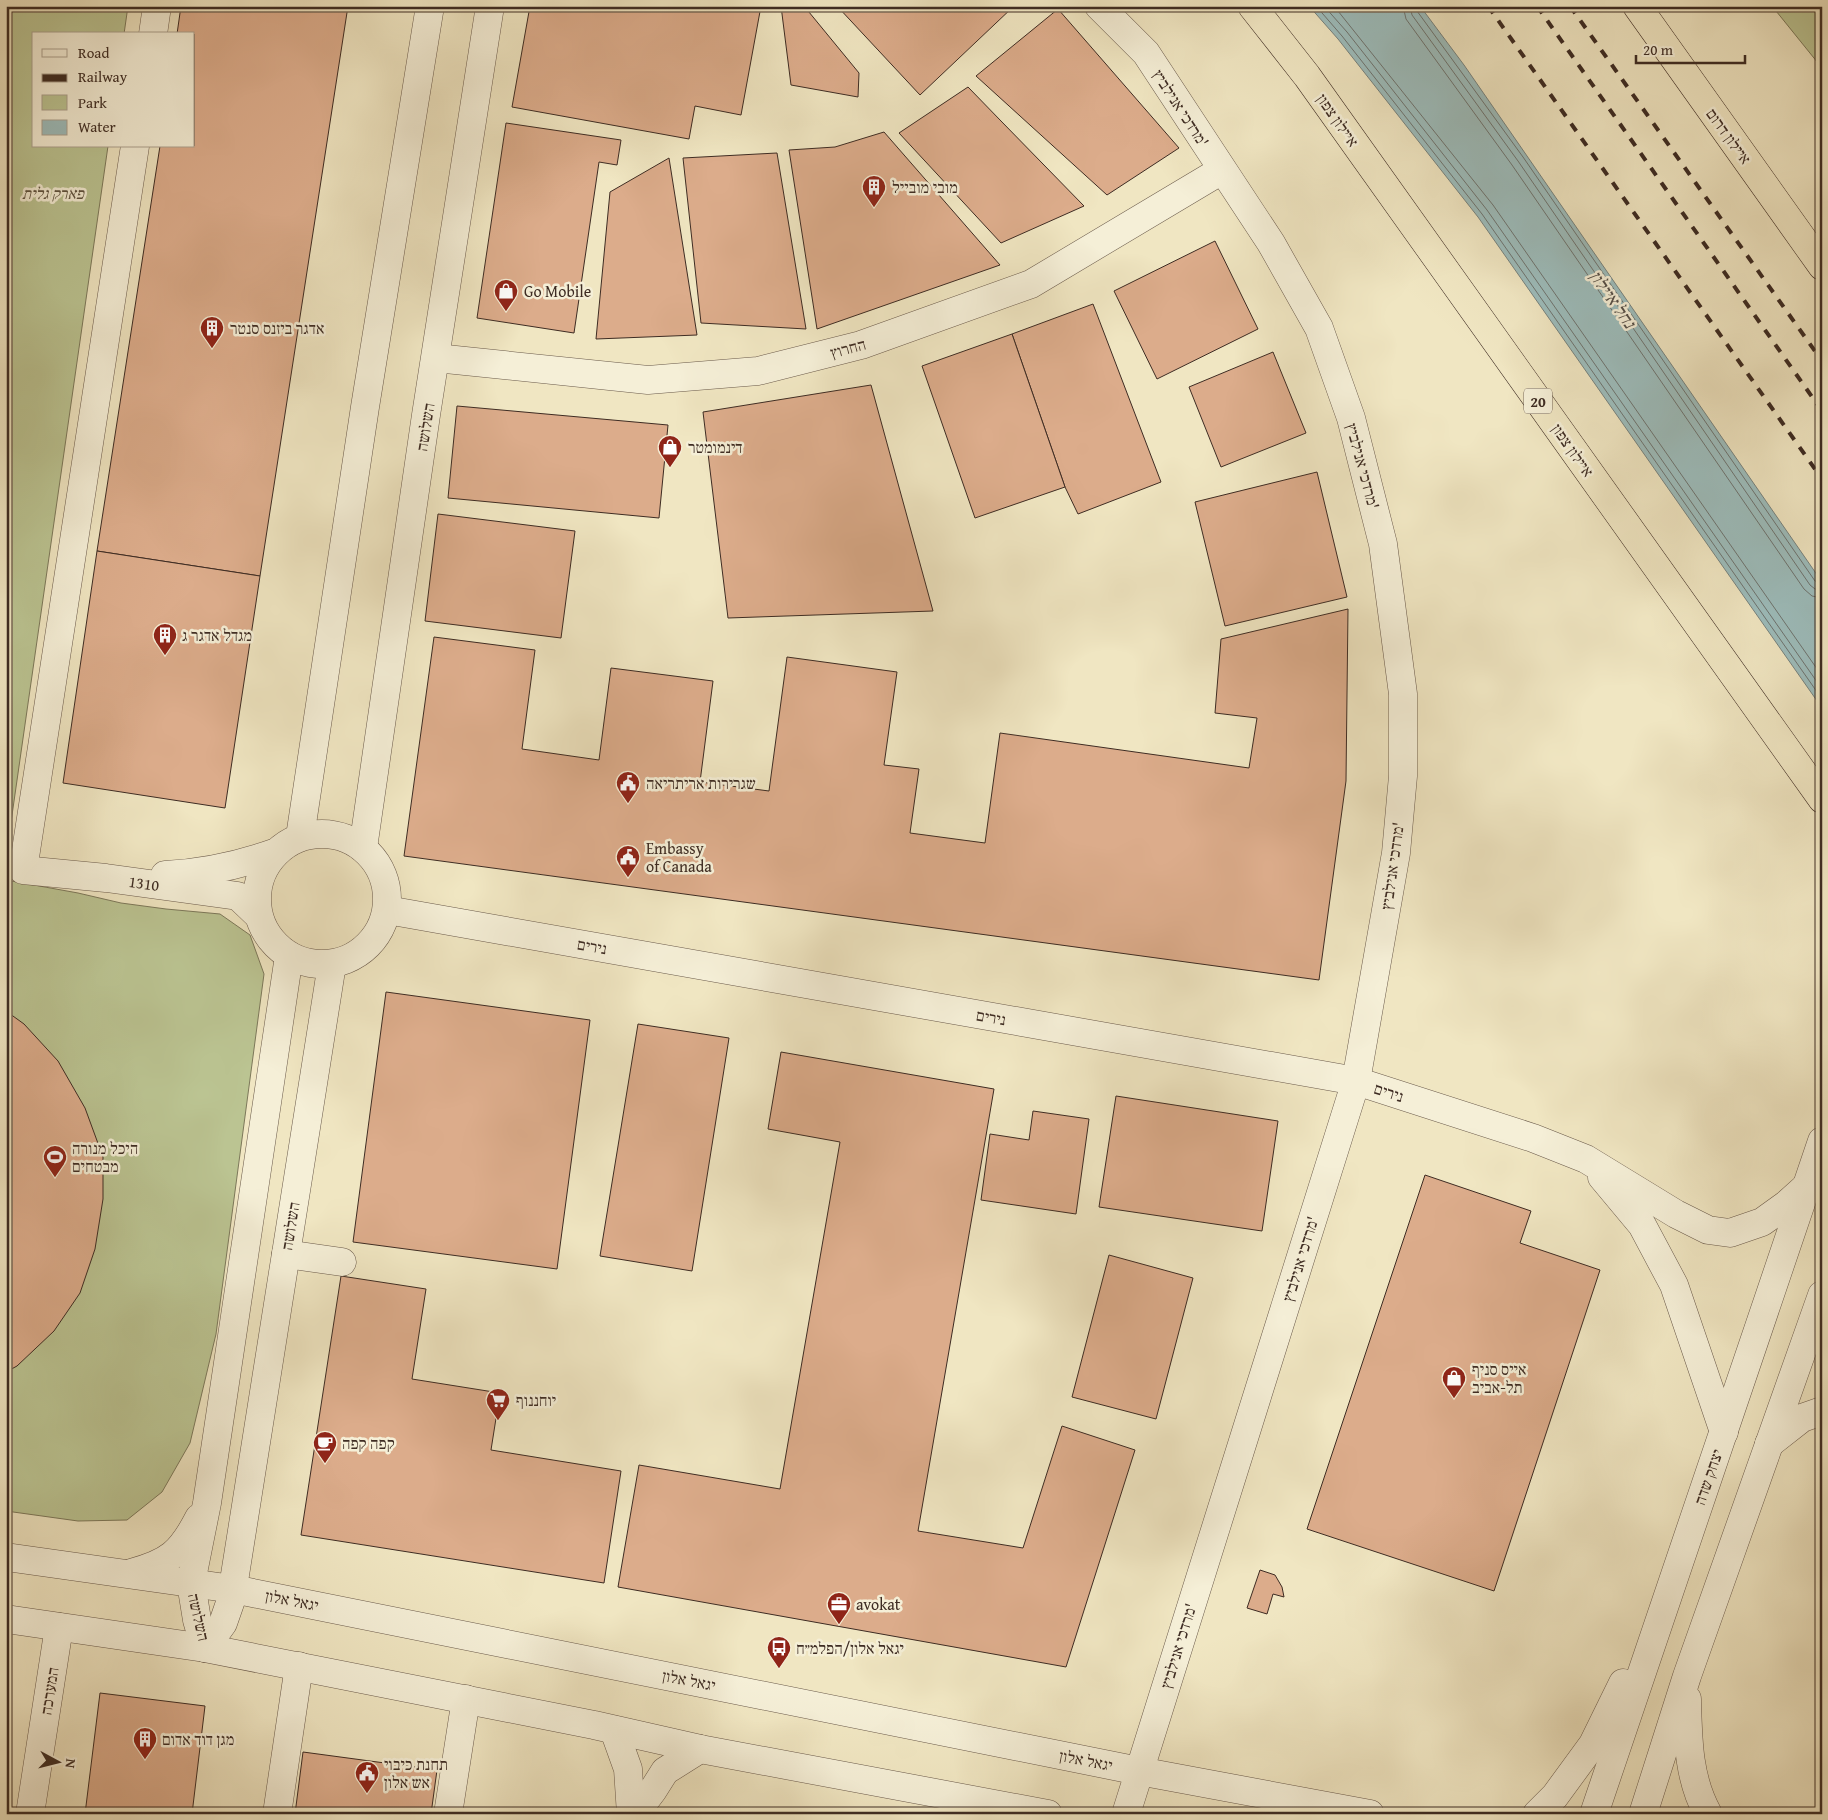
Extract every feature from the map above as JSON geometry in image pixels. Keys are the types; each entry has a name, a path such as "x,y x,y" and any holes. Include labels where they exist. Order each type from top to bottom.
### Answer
{"highway":[{"name":"איילון צפון","path":"1252,6 1313,84 1822,798"},
{"name":"איילון דרום","path":"1636,6 1822,266"}],"street":[{"path":"153,32 157,6"},
{"path":"300,837 367,398 430,6"},
{"name":"השלושה","path":"363,848 490,6"},
{"name":"מרדכי אנילביץ'","path":"1099,6 1146,54 1271,243 1319,328 1351,418 1384,544 1403,694 1403,776 1396,853 1356,1081 1126,1814"},
{"name":"1310","path":"135,148 22,870 106,878 238,896 258,916"},
{"name":"החרוץ","path":"436,358 648,380 758,371 861,345 1031,284 1222,170"},
{"path":"322,834 344,837 363,848 378,866 386,887 387,910 380,929 368,946 352,958 332,964 318,965 303,963 275,946 265,932 258,916 256,894 262,872 274,854 286,844 300,837 322,834"},
{"path":"106,878 190,874 236,866 274,854"},
{"name":"נירים","path":"387,910 1356,1081 1533,1138 1586,1158 1676,1214 1708,1230 1730,1234 1762,1222 1787,1204 1807,1186"},
{"name":"השלושה","path":"205,1648 197,1620 192,1582 207,1503 289,956"},
{"name":"השלושה","path":"205,1648 223,1622 231,1600 332,964"},
{"name":"יצחק שדה","path":"1594,1814 1668,1589 1724,1432 1822,1141"},
{"path":"1586,1158 1642,1225 1674,1286 1724,1432"},
{"path":"286,1254 342,1262"},
{"path":"1643,1814 1687,1676 1822,1295"},
{"path":"1769,1444 1802,1418 1822,1412"},
{"path":"128,1574 165,1561 181,1548 194,1529 207,1503"},
{"name":"יגאל אלון","path":"6,1557 233,1589 1139,1771 1370,1814"},
{"path":"1537,1814 1555,1796 1593,1744 1668,1589"},
{"path":"6,1618 205,1648 466,1699 700,1749 1048,1814"},
{"name":"המערכה","path":"30,1814 59,1627"},
{"path":"277,1814 299,1666"},
{"path":"1687,1676 1688,1748 1692,1775 1708,1814"},
{"path":"448,1814 466,1699"},
{"path":"614,1730 628,1769 633,1814"},
{"path":"633,1814 653,1790 665,1771 700,1749"}],"green space":[{"name":"פארק גלית","path":"6,6 128,6 124,32 32,32 32,148 108,148 6,857"},
{"path":"1772,6 1822,6 1822,68"},
{"name":"היכל מנורה מבטחים","path":"6,880 121,903 220,914 250,935 264,974 216,1334 190,1443 162,1492 127,1520 78,1521 6,1511"}],"water":[{"name":"נחל איילון","path":"1309,6 1420,6 1464,65 1822,582 1822,708 1478,217 1338,39"}],"building":[{"name":"אדגר ביזנס סנטר","path":"181,6 348,6 260,576 97,551 160,148 195,148 195,32 177,32"},
{"path":"530,6 761,6 741,115 695,106 689,139 512,107"},
{"path":"781,6 804,6 859,73 858,97 791,85"},
{"path":"837,6 1014,6 920,95"},
{"path":"1058,9 1179,148 1107,195 976,76"},
{"path":"968,87 1084,206 1001,243 899,133"},
{"path":"506,123 621,140 617,165 599,162 574,333 477,318"},
{"name":"מובי מובייל","path":"884,132 1000,265 817,329 789,150 835,147"},
{"path":"777,153 806,329 701,323 683,158"},
{"path":"669,158 697,335 596,339 610,192"},
{"path":"1215,241 1258,329 1157,379 1114,291"},
{"path":"1093,304 1161,482 1078,514 1065,487 1012,334"},
{"path":"1012,334 1065,487 975,518 922,366"},
{"path":"1273,352 1306,433 1221,467 1189,387"},
{"path":"871,385 933,611 728,618 703,412"},
{"path":"457,406 668,425 659,518 448,498"},
{"path":"1317,472 1347,597 1225,626 1195,502"},
{"path":"438,514 575,531 561,638 425,621"},
{"name":"מגדל אדגר ג","path":"97,551 260,576 225,808 63,783"},
{"path":"1348,609 1346,781 1319,980 404,856 434,637 535,650 522,749 599,760 611,668 713,681 700,782 769,791 787,657 897,672 884,765 919,769 910,833 985,843 1000,733 1249,768 1257,718 1215,713 1221,639"},
{"path":"386,992 590,1020 557,1269 353,1242"},
{"name":"היכל מנורה מבטחים","path":"6,1011 24,1024 58,1061 85,1108 103,1157 103,1199 95,1249 80,1293 54,1331 17,1366 6,1372"},
{"path":"638,1024 729,1038 692,1271 600,1256"},
{"path":"781,1052 994,1089 918,1531 1023,1548 1062,1426 1135,1450 1066,1667 618,1587 639,1465 780,1489 840,1142 768,1129"},
{"path":"1116,1096 1278,1121 1262,1231 1099,1207"},
{"path":"1033,1111 1089,1119 1076,1214 981,1200 990,1134 1029,1140"},
{"name":"אייס סניף תל-אביב","path":"1425,1175 1531,1211 1520,1243 1600,1270 1494,1591 1307,1529"},
{"path":"1109,1255 1193,1278 1156,1419 1072,1397"},
{"path":"341,1276 426,1289 412,1379 500,1393 491,1450 621,1471 604,1583 301,1535"},
{"path":"1260,1570 1275,1575 1282,1587 1284,1597 1273,1594 1267,1614 1247,1608"},
{"name":"מגן דוד אדום","path":"100,1693 205,1706 192,1814 85,1814"},
{"name":"תחנת כיבוי אש אלון","path":"303,1752 437,1770 431,1814 295,1814"}],"railway":[{"path":"1488,6 1822,479"},
{"path":"1537,6 1822,411"},
{"path":"1570,6 1822,361"}],"place":[{"name":"מובי מובייל","path":"874,208"},
{"name":"Go Mobile","path":"506,312"},
{"name":"אדגר ביזנס סנטר","path":"212,349"},
{"name":"דינמומטר","path":"670,468"},
{"name":"מגדל אדגר ג","path":"165,656"},
{"name":"שגרירות אריתריאה","path":"628,804"},
{"name":"Embassy of Canada","path":"628,878"},
{"name":"היכל מנורה מבטחים","path":"55,1178"},
{"name":"אייס סניף תל-אביב","path":"1454,1399"},
{"name":"יוחננוף","path":"498,1421"},
{"name":"קפה קפה","path":"325,1464"},
{"name":"avokat","path":"839,1625"},
{"name":"יגאל אלון/הפלמ״ח","path":"779,1669"},
{"name":"מגן דוד אדום","path":"145,1760"},
{"name":"תחנת כיבוי אש אלון","path":"367,1794"}]}
